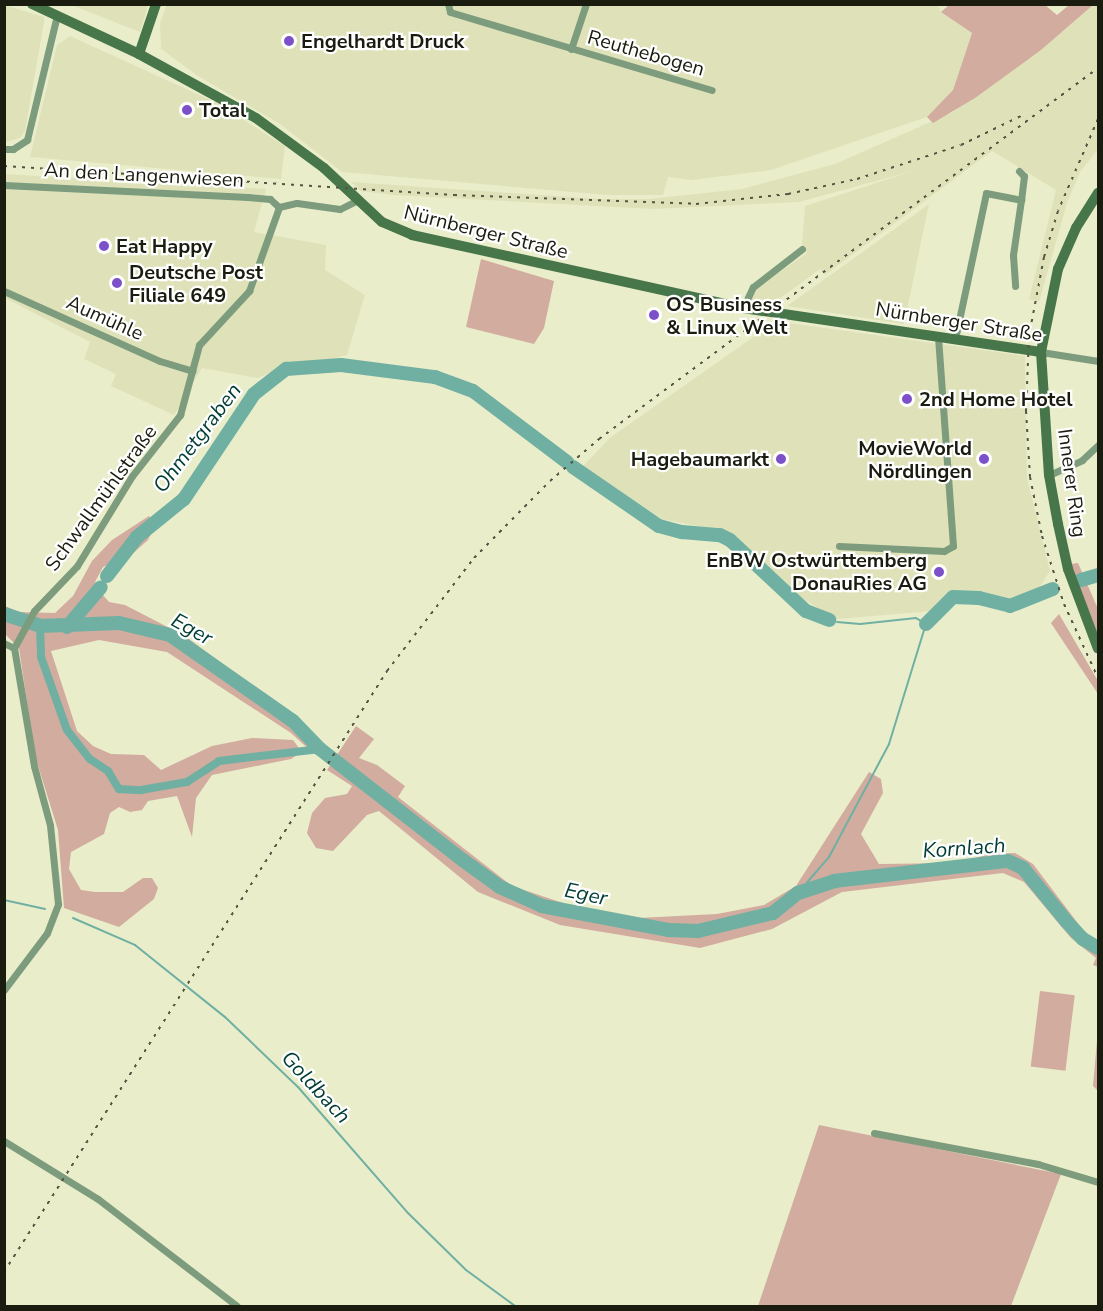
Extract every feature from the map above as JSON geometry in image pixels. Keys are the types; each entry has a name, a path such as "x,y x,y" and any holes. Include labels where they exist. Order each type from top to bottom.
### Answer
{"main road":[{"name":"Nürnberger Straße","path":"32,4 139,54 280,133 324,168 356,201 382,222 412,235 743,308 1041,352"},
{"path":"139,54 156,4"},
{"name":"Innerer Ring","path":"1098,193 1076,228 1058,269 1041,352 1049,475 1068,569 1098,649"}],"street":[{"name":"Reuthebogen","path":"448,4 450,12 712,90"},
{"name":"Reuthebogen","path":"571,49 586,4"},
{"path":"4,149 13,149 27,140 57,15"},
{"path":"1015,286 1013,255 1024,177 1020,171"},
{"name":"An den Langenwiesen","path":"4,185 248,197 270,199 279,207"},
{"path":"955,339 986,193 1021,200"},
{"path":"279,207 297,203 340,209 356,201"},
{"name":"Schwallmühlstraße","path":"14,648 34,611 77,566 132,476 180,416 195,358 211,329 249,291 279,207"},
{"path":"743,308 753,287 802,249"},
{"name":"Aumühle","path":"4,291 160,361 193,371"},
{"path":"839,546 944,551 953,546 938,337"},
{"name":"Nürnberger Straße","path":"1041,352 1098,361"},
{"path":"1049,475 1082,460 1098,445"},
{"path":"4,642 14,648 34,766 50,825 58,904 56,918 4,990"},
{"path":"874,1133 1038,1164 1098,1182"},
{"path":"4,1141 98,1200 237,1306"}],"shaded area":[{"path":"167,4 937,4 941,12 972,33 953,90 927,117 771,170 692,180 668,177 663,195 607,195 342,172 280,124 198,76 161,49 160,23"},
{"path":"4,5 44,17 25,131 20,138 6,142"},
{"path":"71,5 148,5 140,32"},
{"path":"949,5 1045,5 1057,15 1069,5 1093,5 1041,50 975,98 933,123 927,117 953,90 972,33 941,12"},
{"path":"1093,5 1098,5 1098,149 1080,172 1067,203 1039,302 1029,299 1056,190 992,151 825,275 820,269 771,305 749,300 754,290 807,253 802,244 805,206 913,171 799,202 653,209 394,195 361,191 351,182 599,199 649,199 742,189 835,164 953,112 1041,50"},
{"path":"70,36 217,103 285,146 281,179 30,157 57,45"},
{"path":"4,174 266,189 254,232 326,245 325,270 365,295 347,355 299,367 280,368 258,378 202,368 174,415 111,386 116,374 84,359 90,342 5,298"},
{"path":"929,204 904,324 787,306 857,256"},
{"path":"481,259 554,281 544,328 534,344 466,327"},
{"path":"776,321 1025,356 1027,478 1050,571 1035,594 1008,603 948,594 932,611 837,619 791,592 729,532 662,519 583,466 611,437"},
{"path":"149,516 156,523 148,540 131,555 103,567 95,582 102,594 109,602 125,605 185,636 302,723 307,732 322,743 314,754 291,733 167,652 99,640 51,651 77,731 93,746 111,754 144,755 161,770 212,746 252,738 293,740 302,752 291,759 212,775 196,798 192,837 177,796 148,801 142,810 130,812 119,807 110,813 104,834 71,852 69,869 81,890 95,892 123,892 143,878 152,878 158,888 154,899 119,927 64,908 58,830 35,756 19,648 5,634 5,606 19,612 55,613 73,596 92,561 112,540"},
{"path":"1078,563 1098,609 1098,635 1070,564"},
{"path":"1059,614 1098,681 1098,694 1051,623"},
{"path":"356,726 374,739 359,758 377,765 405,786 398,797 512,886 566,904 638,918 717,914 764,905 796,886 869,772 881,779 883,793 861,834 879,864 954,863 991,854 1015,853 1033,864 1086,934 1098,941 1098,967 1093,965 1096,958 1071,938 1024,882 1003,873 842,892 772,929 700,948 560,925 478,892 379,811 367,815 333,851 316,848 307,833 312,813 325,798 347,794 352,786 327,770"},
{"path":"1040,991 1075,995 1065,1071 1031,1066"},
{"path":"1098,1029 1098,1091 1093,1086"},
{"path":"819,1125 1061,1174 1011,1306 758,1306"}],"waterway":[{"name":"Ohmetgraben","path":"107,576 137,537 184,499 254,394 286,369 341,365 435,377 473,391 567,462"},
{"name":"Ohmetgraben","path":"573,467 659,526 682,532 720,535 730,540 806,611 829,620"},
{"name":"Eger","path":"1081,580 1098,575"},
{"name":"Ohmetgraben","path":"67,627 101,587"},
{"name":"Eger","path":"926,624 953,597 979,598 1010,606 1053,589"},
{"name":"Eger","path":"4,614 40,626 119,623 170,635 293,721 320,749 464,861 500,887 542,906 668,930 698,931 773,913 798,893 834,881 1008,861 1023,868 1066,921 1083,939 1098,948"},
{"name":"Eger","path":"798,893 829,857 889,744 926,624 916,618 860,624 837,622"},
{"path":"40,626 41,657 67,730 90,759 108,771 119,789 141,790 187,782 219,761 320,749"},
{"name":"Goldbach","path":"4,900 45,909"},
{"name":"Goldbach","path":"73,918 135,945 225,1017 298,1087 408,1213 466,1270 515,1306"}],"railway":[{"path":"4,1272 387,671 474,558 550,481 599,439 1098,68"},
{"path":"4,166 454,195 696,204 788,194 857,179 961,145 1021,116"},
{"path":"1098,119 1058,211 1044,257 1029,336 1026,411 1030,477 1042,536 1064,604 1098,678"}],"place":[{"name":"Engelhardt Druck","path":"289,41"},
{"name":"Total","path":"187,110"},
{"name":"Eat Happy","path":"104,246"},
{"name":"Deutsche Post Filiale 649","path":"117,283"},
{"name":"OS Business & Linux Welt","path":"654,315"},
{"name":"2nd Home Hotel","path":"907,399"},
{"name":"Hagebaumarkt","path":"781,459"},
{"name":"MovieWorld Nördlingen","path":"984,459"},
{"name":"EnBW Ostwürttemberg DonauRies AG","path":"939,572"}],"water label":[{"name":"Kornlach","path":"964,848"}]}
